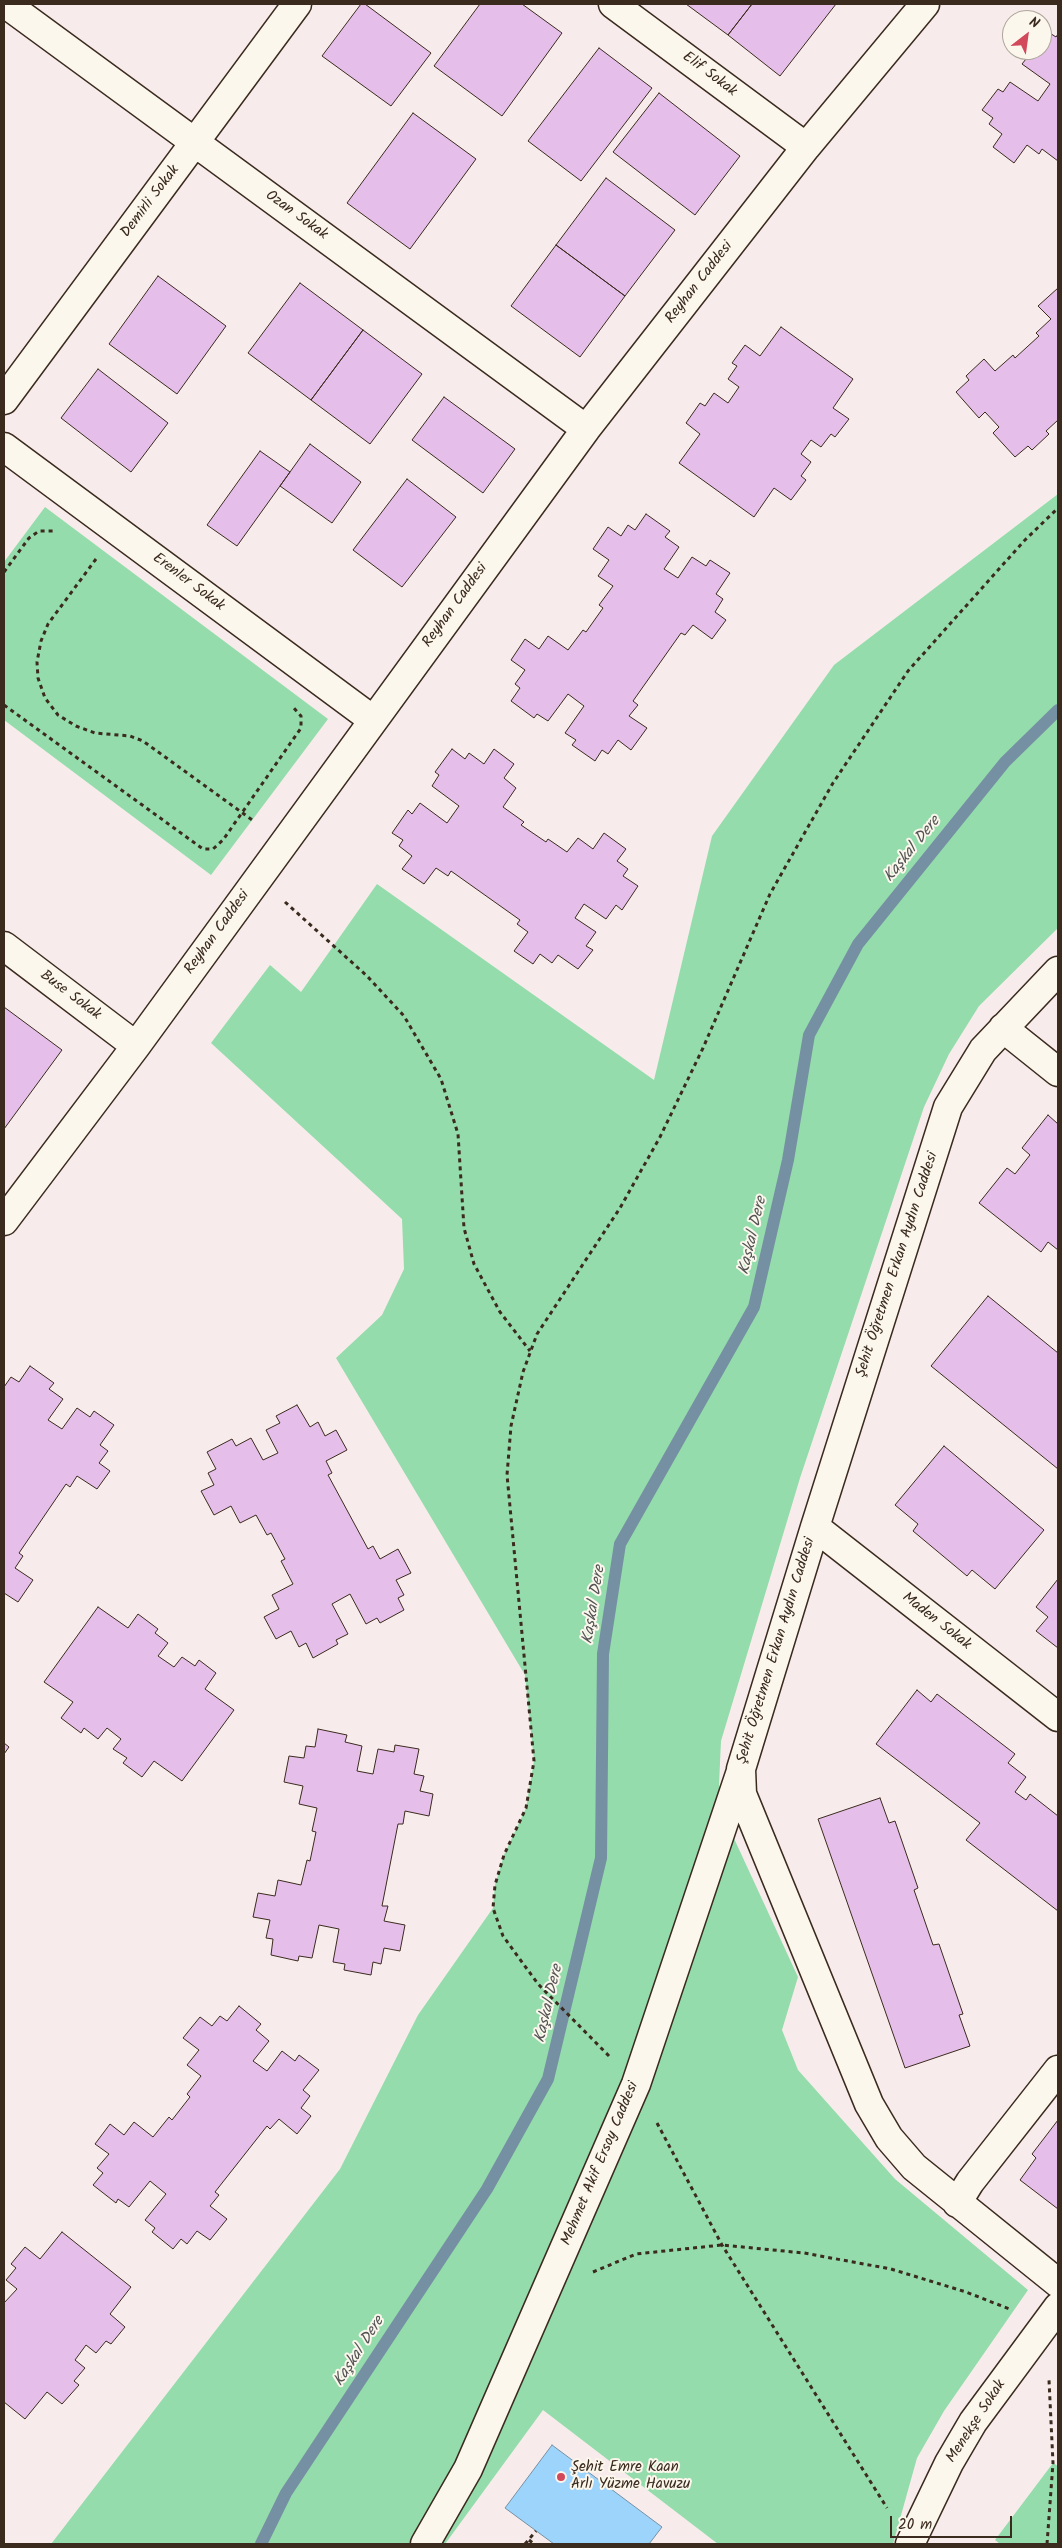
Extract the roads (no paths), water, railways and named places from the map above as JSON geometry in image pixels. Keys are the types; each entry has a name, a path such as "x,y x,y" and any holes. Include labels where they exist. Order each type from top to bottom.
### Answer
{"street":[{"name":"Ozan Sokak","path":"6,4 586,429"},
{"name":"Demirli Sokak","path":"4,400 298,4"},
{"name":"Elif Sokak","path":"613,4 806,147"},
{"name":"Reyhan Caddesi","path":"4,1221 136,1046 586,429 806,147 925,4"},
{"name":"Erenler Sokak","path":"4,446 373,720"},
{"name":"Buse Sokak","path":"4,946 136,1046"},
{"name":"Şehit Öğretmen Erkan Aydın Caddesi","path":"1058,971 1002,1028 966,1075 948,1107 815,1527 741,1769 742,1794 869,2104 889,2138 914,2167 1058,2283"},
{"path":"1002,1028 1058,1072"},
{"name":"Maden Sokak","path":"815,1527 1058,1717"},
{"name":"Mehmet Akif Ersoy Caddesi","path":"425,2544 468,2469 636,2084 741,1769"},
{"path":"958,2203 970,2182 1058,2070"},
{"name":"Menekşe Sokak","path":"910,2544 949,2463 973,2422 1052,2315"}],"water":[{"name":"Şehit Emre Kaan Arlı Yüzme Havuzu","path":"552,2445 662,2527 649,2544 554,2544 505,2508"}],"waterway":[{"name":"Kaşkal Dere","path":"261,2544 286,2493 487,2189 548,2079 601,1858 603,1654 620,1544 754,1307 788,1160 809,1035 858,944 1005,762 1058,710"}],"place":[{"name":"Şehit Emre Kaan Arlı Yüzme Havuzu","path":"561,2477"}]}
